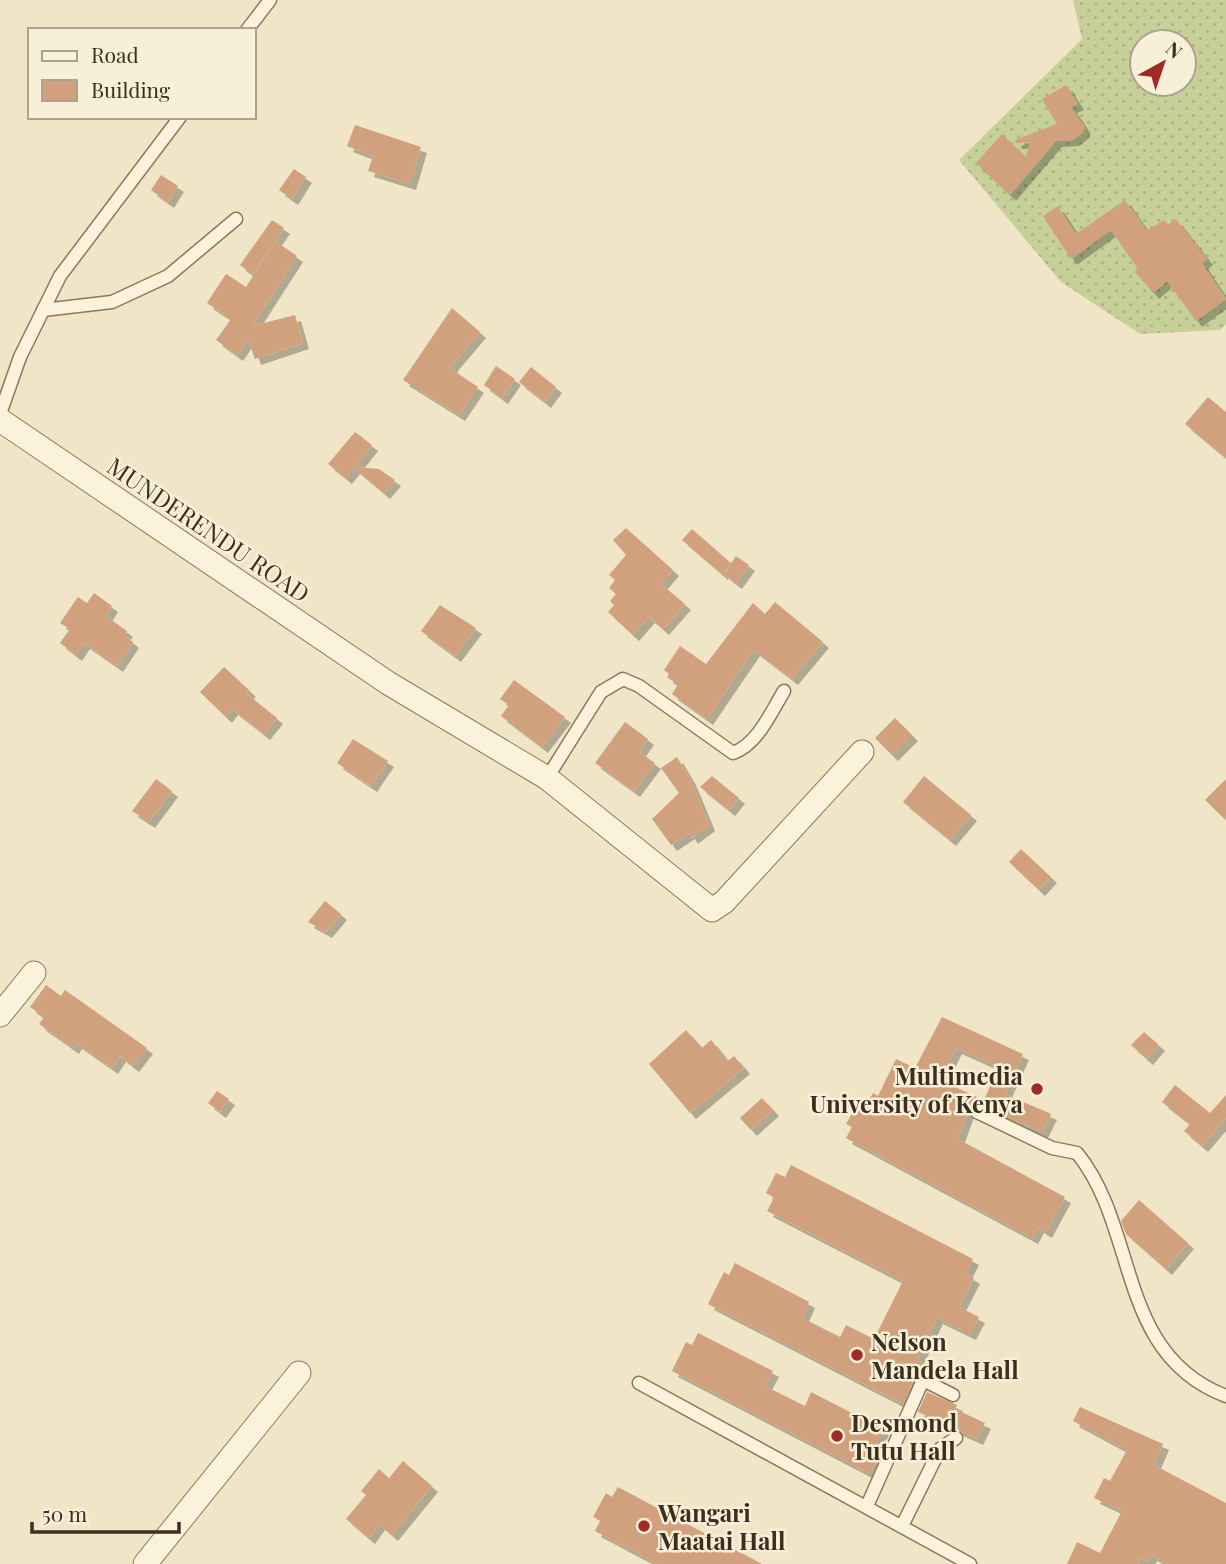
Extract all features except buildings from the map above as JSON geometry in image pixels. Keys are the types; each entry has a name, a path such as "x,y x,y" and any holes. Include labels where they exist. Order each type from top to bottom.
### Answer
{"street":[{"name":"MUNDERENDU ROAD","path":"0,417 388,683 547,778 712,910 724,902 862,752"},
{"path":"0,1015 34,973"},
{"path":"145,1564 299,1373"}],"lane":[{"path":"249,28 270,0"},
{"path":"0,417 20,356 60,276 178,119"},
{"path":"43,310 112,302 169,276 236,219"},
{"path":"547,778 601,692 623,679 639,686 733,752 744,749 752,740 784,691"},
{"path":"977,1112 1052,1148 1077,1153 1095,1181 1142,1315 1156,1339 1198,1381 1226,1396"},
{"path":"867,1506 923,1380 953,1395"},
{"path":"639,1383 970,1564"},
{"path":"902,1526 940,1449 956,1438"}],"green space":[{"path":"1073,0 1226,0 1226,324 1220,330 1140,334 1061,282 959,160 1082,39"}],"place":[{"name":"Multimedia University of Kenya","path":"1037,1089"},
{"name":"Nelson Mandela Hall","path":"857,1355"},
{"name":"Desmond Tutu Hall","path":"837,1436"},
{"name":"Wangari Maatai Hall","path":"644,1526"}]}
